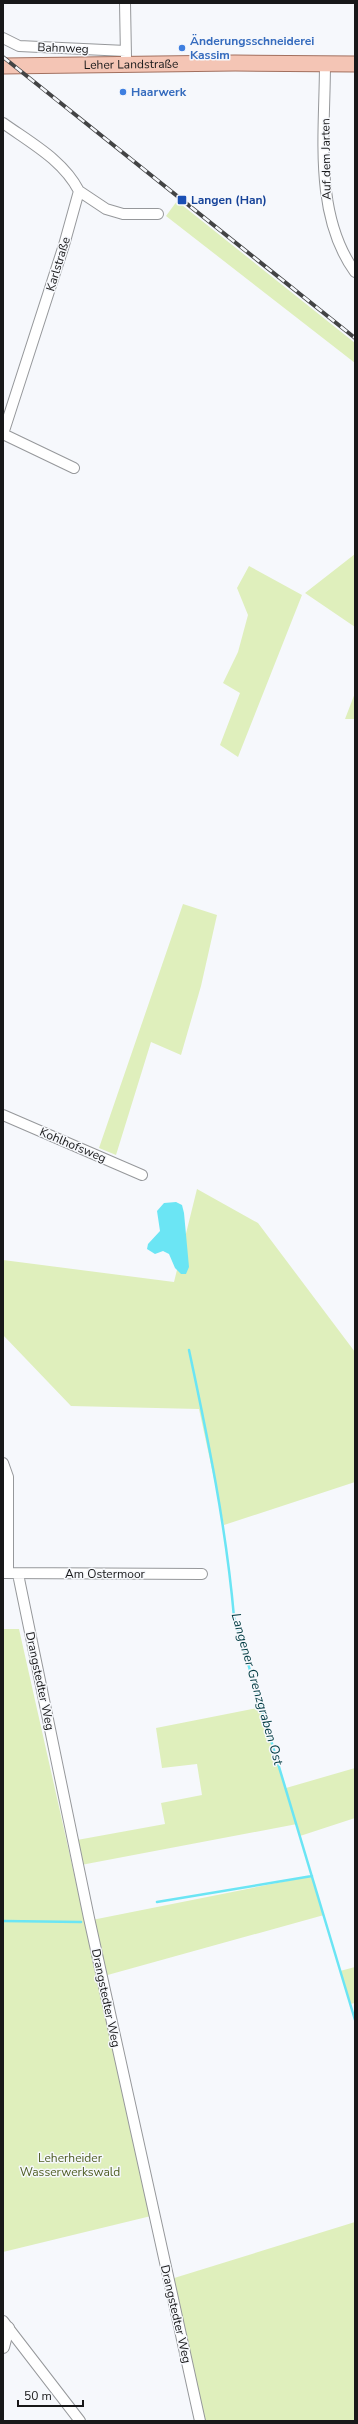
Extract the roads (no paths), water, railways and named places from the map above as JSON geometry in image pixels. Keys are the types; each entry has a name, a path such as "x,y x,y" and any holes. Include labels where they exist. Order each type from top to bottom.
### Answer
{"main road":[{"name":"Leher Landstraße","path":"3,66 126,57 355,64"}],"street":[{"path":"125,3 126,57"},
{"name":"Bahnweg","path":"3,38 19,46 126,57"},
{"name":"Auf dem Jarten","path":"325,63 325,196 330,222 343,255 355,272"},
{"path":"3,123 59,163 71,176 78,191 106,209 123,214 158,214"},
{"name":"Karlstraße","path":"3,434 64,245 78,191"},
{"path":"3,434 74,468"},
{"name":"Kohlhofsweg","path":"3,1115 142,1175"},
{"name":"Drangstedter Weg","path":"3,1463 8,1477 10,1573 200,2421"},
{"name":"Am Ostermoor","path":"10,1573 202,1574"},
{"path":"3,2347 6,2324"},
{"path":"6,2324 80,2421"}],"water":[{"path":"176,1202 182,1205 184,1213 189,1267 186,1274 181,1274 175,1268 169,1254 163,1251 155,1254 147,1249 148,1244 160,1231 157,1211 164,1203"}],"waterway":[{"name":"Langener Grenzgraben Ost","path":"189,1350 221,1516 231,1583 234,1617 355,2020"},
{"path":"157,1902 312,1876"},
{"path":"3,1921 81,1922"}],"railway":[{"path":"3,57 355,338"}],"place":[{"name":"Änderungsschneiderei Kassim","path":"182,48"},
{"name":"Haarwerk","path":"123,92"},
{"name":"Langen (Han)","path":"182,200"}],"park label":[{"name":"Leherheider Wasserwerkswald","path":"70,2165"}]}
